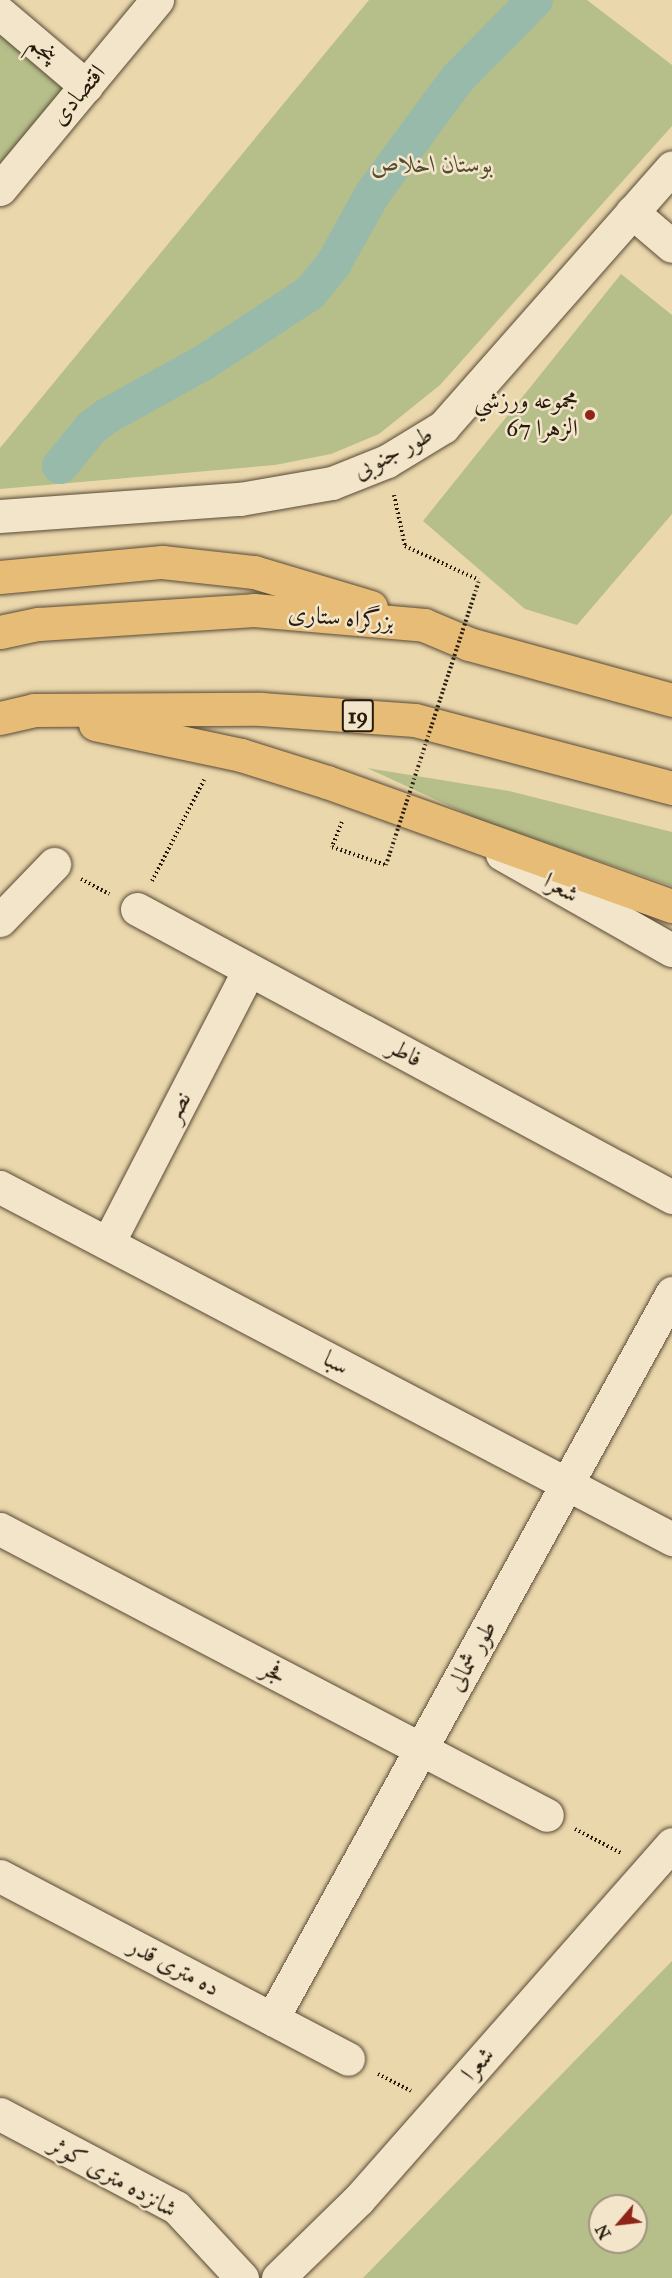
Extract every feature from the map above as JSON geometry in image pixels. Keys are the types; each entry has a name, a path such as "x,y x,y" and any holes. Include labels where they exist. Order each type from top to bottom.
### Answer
{"highway":[{"path":"0,577 162,562 254,572 424,625"},
{"name":"بزرگراه ستاری","path":"0,632 39,624 254,610 424,625 469,644 672,700"},
{"name":"19","path":"0,718 34,710 261,709 415,720 672,788"},
{"path":"34,710 242,755 451,825 672,906"}],"street":[{"name":"اقتصادی","path":"0,189 157,0"},
{"name":"پنجم","path":"0,13 86,86"},
{"name":"طور جنوبی","path":"0,516 240,499 332,483 387,461 443,427 672,167"},
{"path":"632,212 672,246"},
{"name":"شعرا","path":"451,825 672,950"},
{"path":"0,920 54,864"},
{"name":"فاطر","path":"137,909 672,1197"},
{"name":"نصر","path":"108,1244 249,970"},
{"name":"سبا","path":"0,1187 672,1539"},
{"name":"طور شمالی","path":"272,2019 672,1293"},
{"name":"فجر","path":"0,1529 547,1815"},
{"name":"شعرا","path":"278,2278 359,2199 672,1844"},
{"name":"ده متری قدر","path":"0,1876 348,2059"},
{"name":"شانزده متری کوثر","path":"0,2114 176,2207 242,2278"}],"path":[{"path":"345,812 332,847 386,865 479,580 405,546 387,461"},
{"path":"54,864 137,909 206,775"},
{"path":"547,1815 651,1869"},
{"path":"348,2059 441,2106"}],"green space":[{"name":"بوستان اخلاص","path":"369,0 587,0 672,65 672,126 440,385 379,434 331,454 275,465 0,489 0,448"},
{"path":"0,35 64,87 0,164"},
{"name":"مجموعه ورزشي الزهرا 67","path":"621,274 672,315 672,514 577,625 525,609 423,521"},
{"path":"367,768 509,791 672,832 672,886 480,820"},
{"path":"672,1961 672,2278 363,2278"}],"waterway":[{"path":"60,466 92,427 107,416 203,363 310,293 334,263 373,193 457,79 535,0"}],"place":[{"name":"مجموعه ورزشي الزهرا 67","path":"590,415"}]}
